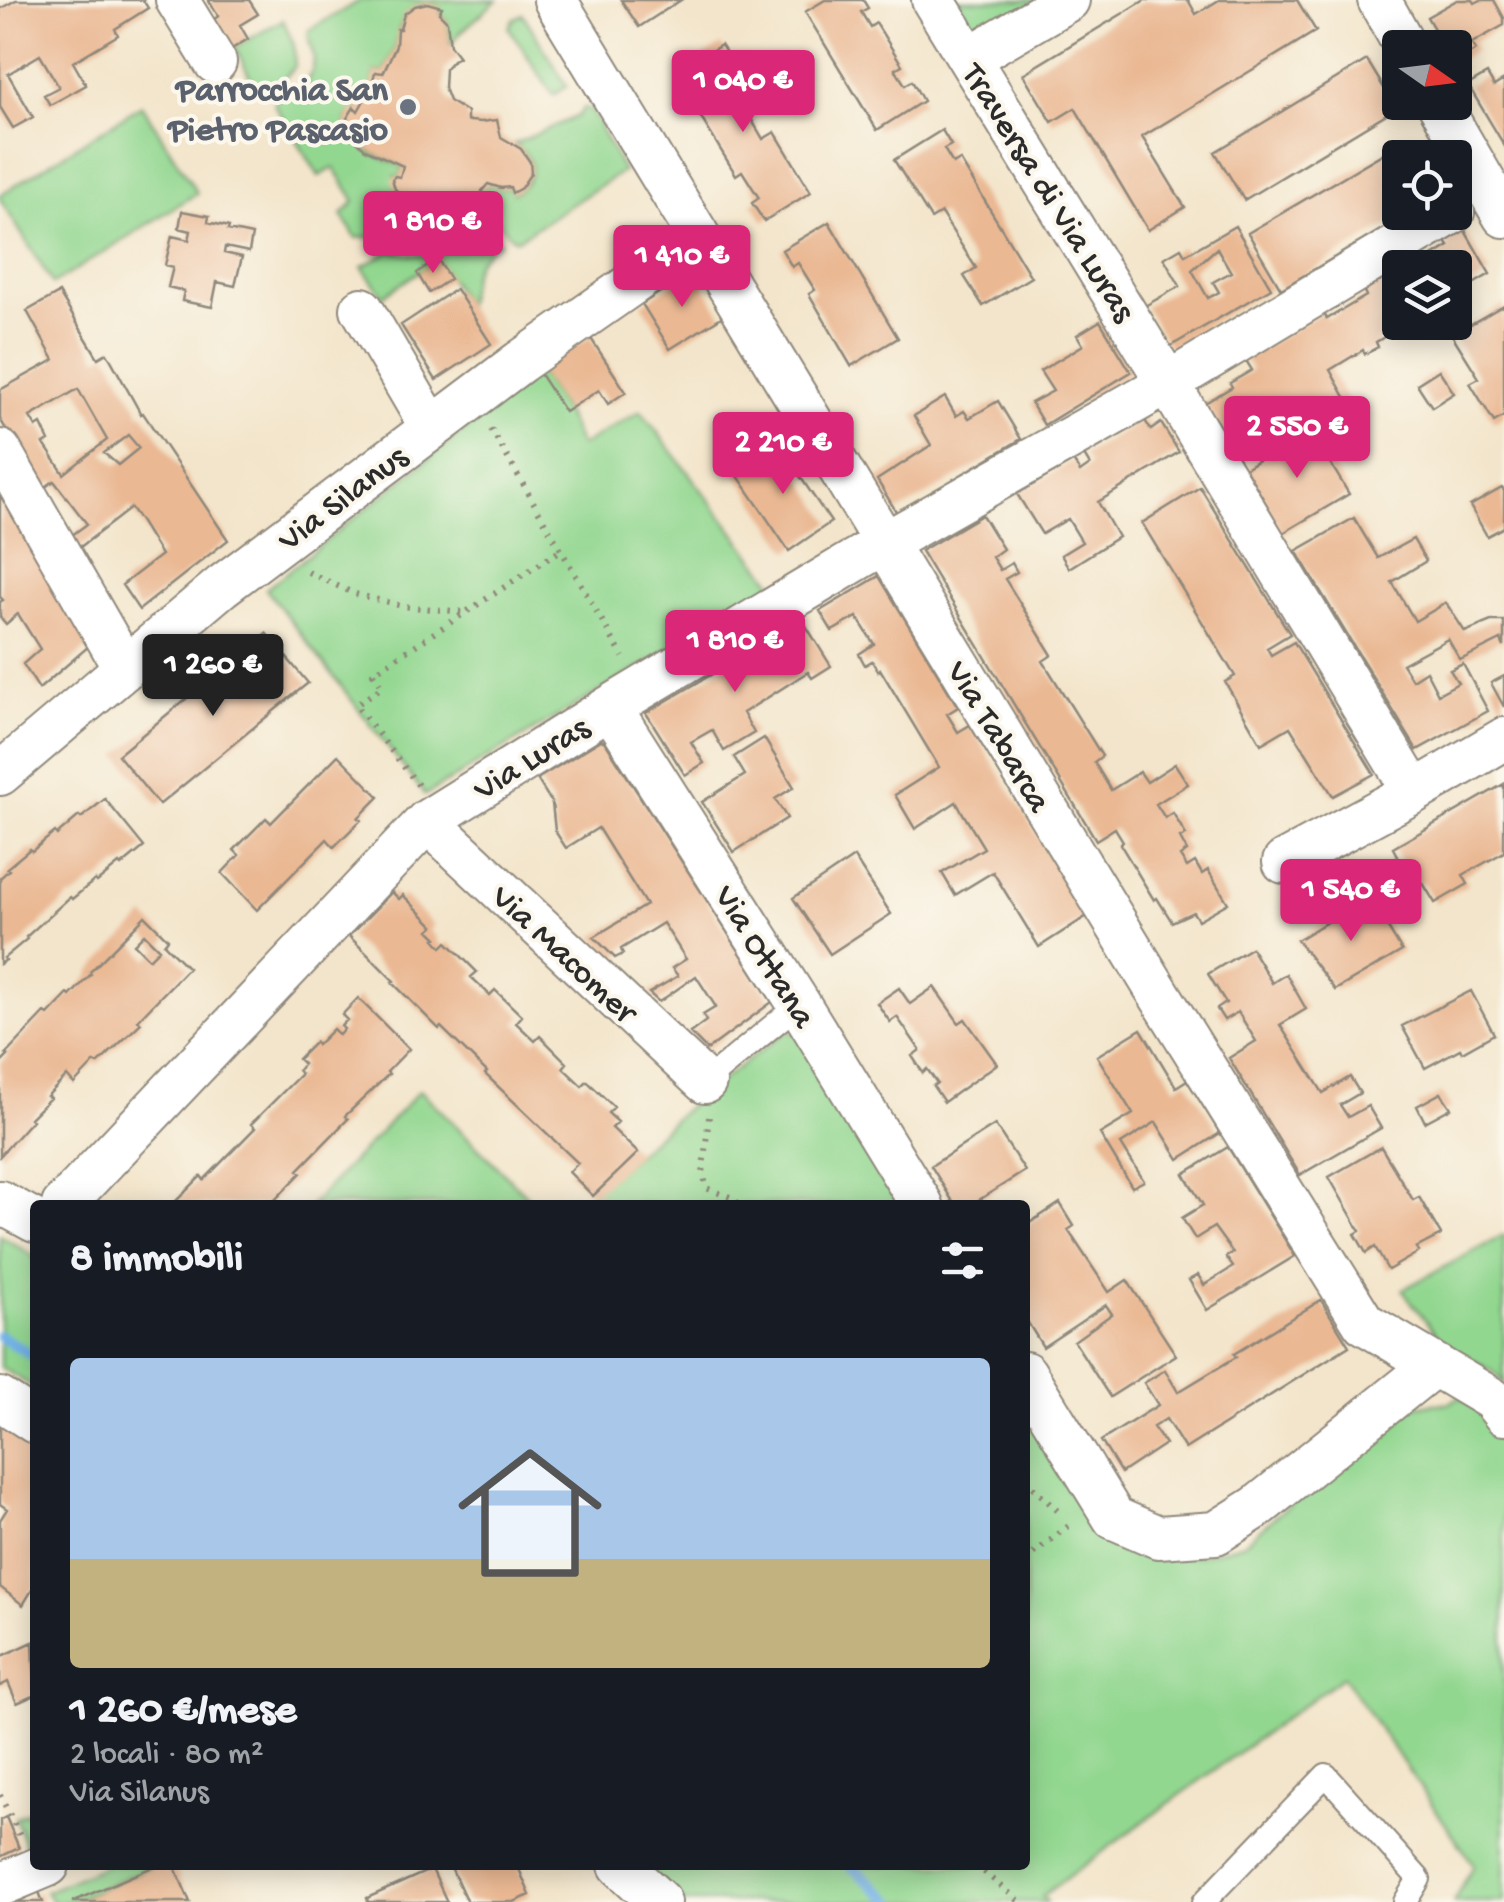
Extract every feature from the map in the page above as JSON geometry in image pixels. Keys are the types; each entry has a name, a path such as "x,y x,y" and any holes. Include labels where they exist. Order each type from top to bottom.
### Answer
{"street":[{"path":"176,0 216,62"},
{"name":"Via Tabarca","path":"556,0 1151,982 1364,1323 1492,1399 1504,1414"},
{"name":"Traversa di Via Luras","path":"933,0 1414,792"},
{"path":"969,58 1068,0"},
{"path":"1378,0 1396,30"},
{"path":"1446,120 1481,203"},
{"name":"Via Luras","path":"69,1200 434,816 885,543 1481,203"},
{"name":"Via Silanus","path":"0,774 124,667 275,546 472,398 698,238"},
{"path":"362,309 431,428"},
{"path":"0,451 124,667"},
{"name":"Via Ottana","path":"626,697 799,1004 919,1200"},
{"path":"1284,862 1504,739"},
{"name":"Via Macomer","path":"434,816 705,1082"},
{"path":"0,1202 30,1218"},
{"path":"1030,1382 1107,1506 1158,1537 1216,1533 1257,1506 1434,1365"},
{"path":"0,1400 30,1419"},
{"path":"0,1885 30,1864"}],"lane":[{"path":"705,1082 799,1004"},
{"path":"1204,1902 1326,1775 1419,1879 1404,1902"}],"path":[{"path":"472,398 632,673 626,697"},
{"path":"275,546 296,565 355,594 402,606 465,612"},
{"path":"434,816 356,706 382,687 373,672 561,550"},
{"path":"705,1082 711,1099 702,1168 706,1188 734,1200"},
{"path":"1030,1485 1060,1513"},
{"path":"1030,1556 1107,1506"},
{"path":"0,1795 30,1845"},
{"path":"982,1870 1020,1902"}],"green space":[{"path":"361,0 497,0 450,45 447,21 439,13 441,7 414,7 398,29 396,46 383,73 375,72 358,111 354,108 346,120 359,144 403,166 400,177 395,176 395,189 401,195 411,200 431,200 437,205 442,219 440,227 426,239 356,238 342,215 355,201 334,168 319,176 274,104 275,98 290,93 309,78 314,63 309,30"},
{"path":"957,0 1044,0 980,39"},
{"path":"523,14 567,86 553,95 509,28 513,19"},
{"path":"283,20 294,45 295,66 283,80 256,89 235,47"},
{"path":"142,105 197,193 53,284 0,195"},
{"path":"584,108 591,110 623,171 518,239 498,222 466,210 485,205 482,191 488,184 510,187 513,193 527,182 530,162 514,144 578,116"},
{"path":"458,225 491,233 500,243 478,261 466,305 437,259 383,296 362,267 391,251 423,255 440,251"},
{"path":"538,371 565,412 580,446 641,411 776,587 425,795 266,589"},
{"path":"787,1031 806,1036 908,1200 586,1200 695,1100"},
{"path":"420,1090 531,1200 316,1200"},
{"path":"0,1235 30,1254 30,1385 0,1367"},
{"path":"1504,1235 1504,1384 1492,1371 1445,1345 1402,1290"},
{"path":"1460,1396 1504,1430 1504,1902 1453,1902 1474,1865 1343,1676 1042,1896 1047,1902 682,1902 648,1870 1030,1870 1030,1403 1105,1538 1144,1551 1199,1556 1244,1543 1405,1406 1450,1403"},
{"path":"30,1811 28,1852 15,1818"},
{"path":"96,1870 143,1870 68,1902 53,1902 45,1892"}],"building":[{"path":"16,0 143,0 148,8 115,29 118,35 73,62 86,85 50,105 44,95 59,87 40,55 8,74 33,117 13,128 0,107 0,9"},
{"path":"208,0 249,0 258,14 240,25 248,39 230,50 211,21 219,16"},
{"path":"621,0 681,0 639,27"},
{"path":"825,0 863,0 868,8 861,12 870,27 876,23 902,65 895,69 905,85 912,81 923,101 877,130 805,12"},
{"path":"1145,0 1188,0 1196,14 1219,0 1297,0 1316,31 1142,137 1185,207 1148,230 1075,108 1052,122 1023,74"},
{"path":"1457,0 1494,0 1504,25 1472,43 1472,30 1435,30 1427,17"},
{"name":"Parrocchia San Pietro Pascasio","path":"427,3 442,7 439,13 447,21 450,45 459,57 445,69 444,88 449,101 467,112 467,120 497,120 501,137 521,149 530,162 531,173 521,188 512,193 510,187 488,184 482,191 485,205 477,209 449,206 441,211 430,199 411,200 401,195 392,179 400,177 403,166 365,149 347,131 346,120 354,107 358,111 375,72 383,73 396,46 397,29 404,14"},
{"path":"721,45 741,76 730,83 763,139 775,132 811,192 764,221 752,203 759,198 742,171 736,175 684,90 691,86 681,70"},
{"path":"1367,60 1382,85 1382,116 1244,200 1215,152"},
{"path":"1487,74 1494,86 1504,80 1504,145 1472,92 1472,83"},
{"path":"942,130 951,145 944,149 953,164 960,160 1031,277 983,306 964,276 976,268 941,213 931,219 894,160"},
{"path":"1382,154 1382,229 1281,289 1248,233"},
{"path":"182,211 209,216 208,222 252,235 249,252 225,247 224,253 242,257 235,286 217,282 212,307 182,301 184,291 168,287 173,267 165,265 172,236 189,240 191,231 179,228"},
{"path":"829,222 898,338 851,366 809,294 815,290 798,263 792,267 782,250"},
{"path":"1235,226 1271,288 1169,347 1145,306 1180,286 1164,258 1181,248 1185,255","holes":["1217,248 1231,272 1213,282 1219,292 1208,298 1192,270"]},
{"path":"1465,230 1490,274 1472,285 1472,250 1442,250 1449,246 1445,240"},
{"path":"437,258 450,279 429,293 417,273"},
{"path":"694,270 723,316 670,349 642,304"},
{"path":"1382,278 1382,338 1376,342 1378,347 1365,354 1363,350 1330,370 1349,404 1315,425 1301,398 1232,434 1223,433 1205,403 1252,370 1245,359 1323,312 1327,319 1366,296 1363,289"},
{"path":"456,289 491,344 436,380 401,325"},
{"path":"59,293 98,358 107,353 141,414 228,540 139,610 122,585 161,555 131,508 75,551 68,538 87,524 54,481 41,490 0,419 0,390 54,360 27,311","holes":["78,389 107,440 64,474 44,444 49,441 41,424 36,427 30,417","128,435 139,448 118,465 104,453"]},
{"path":"1504,305 1504,416 1494,422 1470,383 1479,378 1455,340 1472,340 1472,323"},
{"path":"1100,321 1131,372 1044,425 1031,403 1053,391 1040,371 1083,345 1077,335"},
{"path":"590,337 626,392 608,404 599,390 565,412 538,371"},
{"path":"1439,370 1454,393 1432,407 1417,384"},
{"path":"945,397 956,416 964,411 969,418 998,401 1021,439 897,513 877,480 931,445 914,416"},
{"path":"1144,419 1151,430 1161,423 1179,452 1098,502 1118,537 1069,568 1061,555 1082,542 1068,519 1042,534 1017,494 1073,461 1080,472 1090,465 1084,455"},
{"path":"1310,429 1349,494 1283,533 1245,468"},
{"path":"778,444 831,522 789,551 736,473"},
{"path":"1200,487 1290,634 1267,648 1271,655 1294,642 1374,774 1333,796 1290,727 1261,744 1225,682 1235,676 1142,523"},
{"path":"1502,488 1504,527 1487,536 1470,506"},
{"path":"0,491 89,646 39,689 23,664 40,649 18,614 6,624 0,617"},
{"path":"982,515 1003,549 992,557 1000,570 1012,563 1017,572 1005,579 1052,655 1043,661 1102,756 1094,762 1111,790 1140,772 1147,782 1175,764 1188,784 1156,804 1165,818 1173,813 1186,835 1180,838 1187,851 1180,856 1187,867 1195,862 1202,874 1208,870 1228,903 1198,920 1193,912 1172,922 1120,844 1123,841 1115,828 1096,840 921,551"},
{"path":"1354,518 1378,558 1413,539 1426,561 1392,582 1415,621 1446,603 1465,632 1491,621 1504,621 1504,647 1501,640 1460,660 1448,639 1402,664 1412,680 1426,671 1438,694 1458,683 1450,670 1463,664 1488,711 1417,750 1296,551"},
{"path":"879,576 958,707 947,714 958,732 970,725 1087,916 1039,947 993,872 955,895 942,873 984,848 956,802 915,829 895,795 939,767 880,669 872,661 865,665 859,654 874,644 857,617 832,631 820,611"},
{"path":"803,621 831,666 812,678 808,672 743,713 754,733 724,751 712,730 691,742 704,763 685,775 646,713"},
{"path":"266,633 308,683 159,805 118,755"},
{"path":"1504,676 1504,707 1491,683"},
{"path":"764,738 794,787 775,799 787,818 734,852 702,802 745,775 734,757"},
{"path":"601,740 772,1002 707,1050 690,1033 706,1021 703,1015 716,1007 696,976 659,1002 649,993 678,976 672,968 686,959 663,923 621,949 623,954 615,958 594,937 646,905 598,828 566,848 555,831 552,803 537,779"},
{"path":"338,755 379,797 334,847 327,839 257,910 222,873 239,855 234,850 266,818 271,823"},
{"path":"1504,784 1504,852 1463,875 1468,884 1435,903 1423,883 1416,883 1409,874 1403,878 1398,870 1403,867 1393,848"},
{"path":"105,799 144,847 70,897 0,964 0,878 30,849 55,832 57,835"},
{"path":"854,857 891,914 830,954 793,898"},
{"path":"392,892 399,899 403,895 434,926 429,930 442,947 447,942 477,972 471,977 490,995 495,990 522,1016 516,1023 535,1041 540,1036 567,1063 563,1068 582,1086 587,1081 614,1107 608,1113 618,1122 612,1128 638,1153 593,1196 569,1172 578,1163 349,936"},
{"path":"1369,897 1402,951 1335,990 1297,940"},
{"path":"145,916 168,939 164,944 188,968 138,1020 141,1023 98,1064 95,1062 74,1084 67,1076 47,1096 50,1098 0,1156 0,1064 45,1013 48,1015 70,996","holes":["144,934 159,949 149,959 134,944"]},
{"path":"1251,948 1272,983 1286,974 1306,1009 1280,1025 1323,1093 1350,1077 1360,1093 1340,1105 1348,1117 1368,1106 1381,1128 1300,1175 1229,1058 1256,1041 1238,1012 1224,1020 1217,1009 1226,1003 1208,974"},
{"path":"934,987 959,1023 965,1019 997,1064 944,1102 933,1086 937,1083 927,1069 923,1073 912,1056 920,1050 897,1017 890,1022 877,1003 899,988 910,1004"},
{"path":"1471,991 1494,1034 1425,1068 1402,1026"},
{"path":"358,998 409,1049 345,1116 348,1119 275,1200 177,1200 201,1176 204,1180 255,1128 251,1124 301,1074 298,1070 303,1064 298,1059 333,1029 339,1035 347,1020 342,1015"},
{"path":"1141,1029 1176,1087 1187,1080 1220,1133 1179,1159 1156,1122 1121,1144 1144,1181 1132,1187 1100,1134 1133,1114 1097,1056"},
{"path":"1441,1093 1451,1108 1425,1122 1417,1106"},
{"path":"995,1125 1025,1171 979,1200 952,1200 931,1166"},
{"path":"1228,1147 1295,1256 1207,1310 1189,1280 1198,1275 1204,1285 1233,1267 1226,1257 1233,1253 1214,1227 1195,1239 1182,1218 1203,1205 1184,1174"},
{"path":"1381,1147 1413,1200 1419,1197 1441,1235 1388,1270 1375,1247 1366,1253 1355,1234 1360,1231 1329,1177"},
{"path":"1060,1203 1074,1226 1068,1230 1109,1292 1127,1280 1176,1355 1110,1397 1074,1341 1112,1314 1106,1305 1043,1347 1030,1326 1030,1223"},
{"path":"1321,1300 1349,1346 1185,1449 1166,1419 1153,1427 1165,1444 1121,1473 1101,1441 1158,1405 1144,1383 1165,1370 1178,1392"},
{"path":"0,1421 30,1440 30,1593 23,1605 0,1587 0,1520 7,1509 0,1504"},
{"path":"30,1643 30,1697 17,1703 8,1682 0,1686 0,1657"},
{"path":"6,1817 19,1848 0,1857 0,1820"},
{"path":"146,1870 176,1870 190,1902 72,1902"},
{"path":"432,1870 447,1902 368,1902 367,1898"},
{"path":"452,1870 519,1870 530,1895 514,1902 467,1902"},
{"path":"39,1892 43,1902 16,1902"}],"waterway":[{"path":"0,1336 30,1354"},
{"path":"856,1870 893,1902"}],"place":[{"name":"Parrocchia San Pietro Pascasio","path":"408,107"}]}
